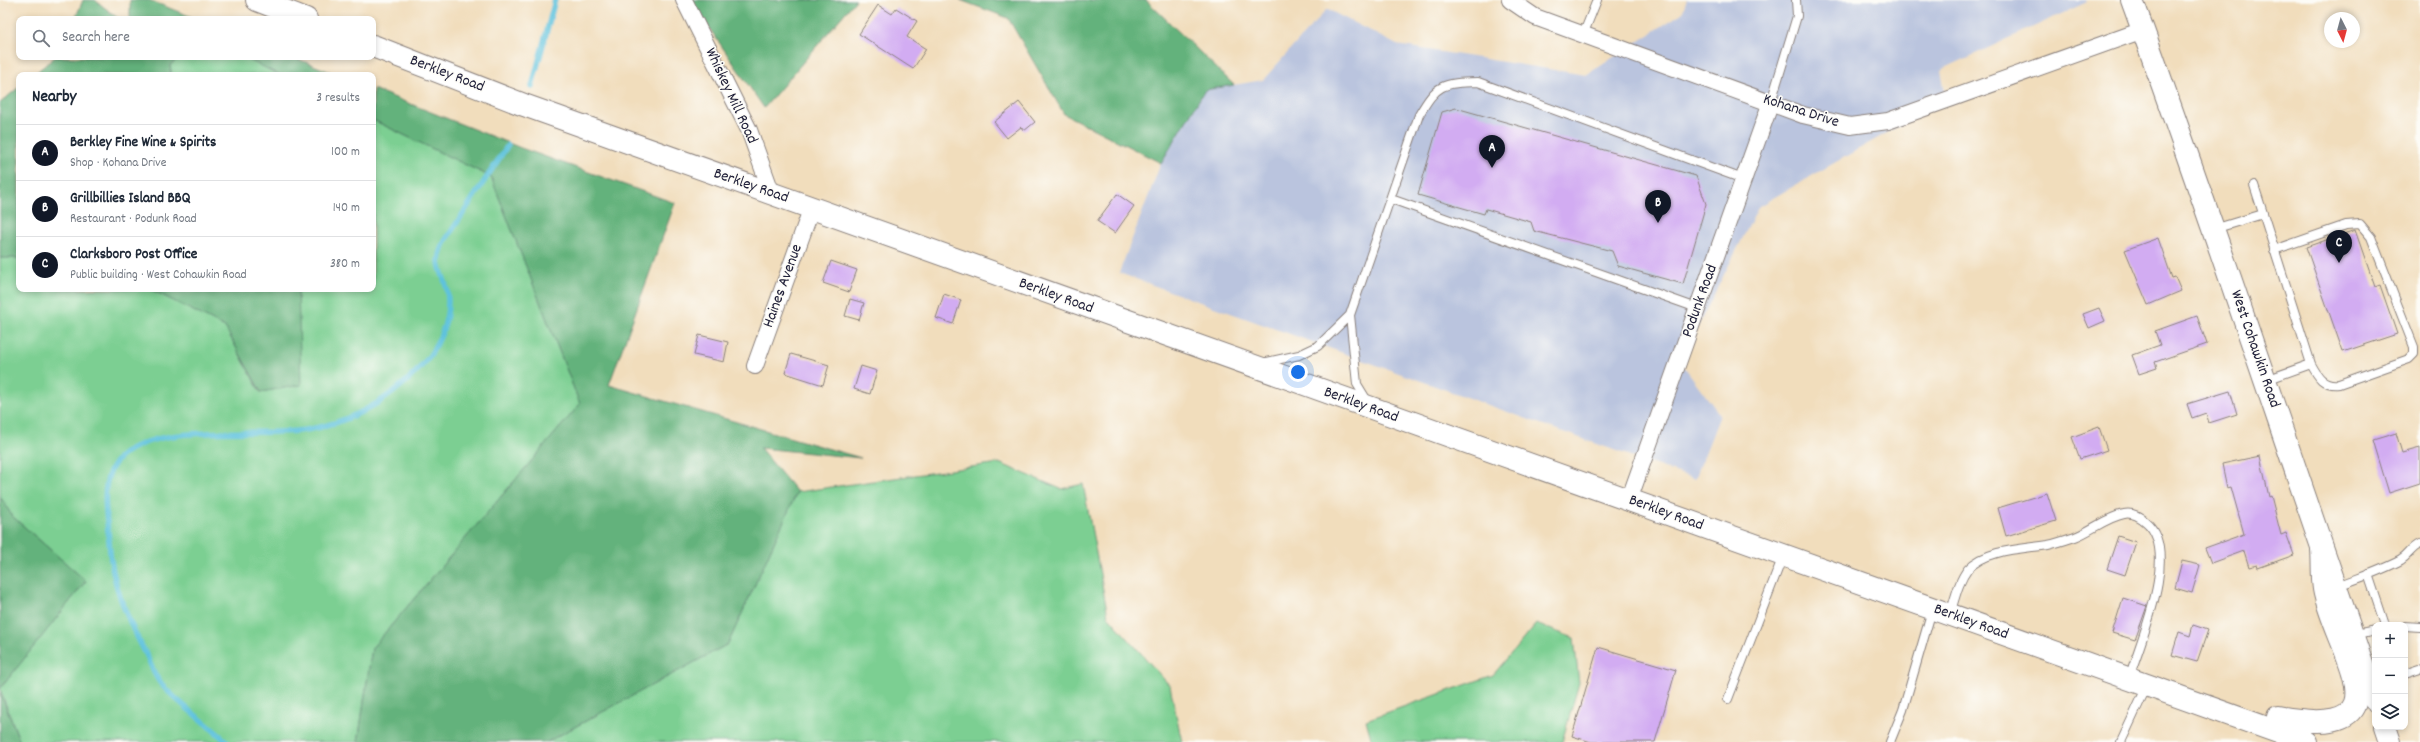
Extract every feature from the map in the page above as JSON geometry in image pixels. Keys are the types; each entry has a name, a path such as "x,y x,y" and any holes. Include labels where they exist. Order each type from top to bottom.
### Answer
{"main road":[{"path":"257,0 298,16"},
{"name":"West Cohawkin Road","path":"2132,0 2266,380 2322,549 2330,588 2346,637 2369,691"},
{"name":"Berkley Road","path":"376,47 524,105 2306,742"},
{"path":"2175,696 2218,696 2293,723 2320,729 2337,728 2348,722 2369,691"},
{"path":"2386,730 2390,742"}],"street":[{"name":"Whiskey Mill Road","path":"684,0 749,130 772,194"},
{"name":"Kohana Drive","path":"1510,0 1534,17 1771,102 1803,115 1850,126 1888,121 2143,30"},
{"name":"Podunk Road","path":"1629,500 1771,102"},
{"name":"Haines Avenue","path":"755,366 812,207"}],"lane":[{"path":"1583,35 1597,0"},
{"path":"1771,102 1797,16 1796,0"},
{"path":"1375,410 1357,384 1350,315 1419,115 1433,91 1455,82 1478,82 1743,179"},
{"path":"2254,185 2274,250 2311,364 2323,382 2330,385 2339,384 2409,359 2417,353 2371,237 2360,224 2346,225 2274,250"},
{"path":"1391,199 1697,308"},
{"path":"2213,229 2263,214"},
{"path":"1250,365 1299,355 1318,346 1350,315"},
{"path":"2266,380 2311,364"},
{"path":"1890,742 1942,611 1969,569 1986,558 2008,551 2057,542 2077,536 2124,514 2138,516 2150,526 2158,543 2160,566 2157,592 2138,682 2121,742"},
{"path":"2330,588 2368,574 2403,558 2413,547 2420,544"},
{"path":"1728,699 1783,555"},
{"path":"2368,574 2384,622"},
{"path":"2408,626 2420,627"},
{"path":"2346,637 2372,631"},
{"path":"2408,673 2420,669"}],"shaded area":[{"path":"1687,0 2086,0 2087,2 1941,70 1946,99 1759,206 1680,361 1720,415 1695,479 1119,273 1161,163 1205,90 1263,80 1327,9 1397,45 1586,75 1682,13"}],"green space":[{"path":"83,0 95,0 115,16 76,16"},
{"path":"130,0 149,0 189,16 130,16"},
{"path":"690,0 856,0 764,108"},
{"path":"960,0 1146,0 1234,85 1205,90 1161,163 1064,114 1008,18"},
{"path":"51,60 176,60 170,65 171,72 37,72"},
{"path":"176,60 249,60 274,72 171,72 170,65"},
{"path":"249,60 300,60 330,72 274,72"},
{"path":"16,90 16,258 0,258 0,103"},
{"path":"376,90 521,148 675,203 609,385 861,458 760,448 797,492 728,644 547,742 358,742 372,648 580,404 491,177 376,121"},
{"path":"376,121 491,177 580,404 372,648 358,742 20,742 0,689 86,581 12,516 0,496 0,258 16,258 16,292 156,292 225,327 260,392 300,385 298,292 376,292"},
{"path":"156,292 298,292 301,385 261,392 225,327"},
{"path":"999,463 1061,489 1083,484 1108,616 1170,686 1182,742 547,742 728,644 797,492"},
{"path":"0,496 12,516 86,581 0,689"},
{"path":"1536,624 1574,638 1579,683 1562,742 1372,742 1366,720 1493,675"},
{"path":"0,692 20,742 0,742"}],"building":[{"path":"878,5 892,14 896,8 917,21 907,37 926,49 913,69 859,34"},
{"path":"1019,102 1035,122 1024,131 1021,127 1007,138 994,122"},
{"path":"1456,108 1696,176 1706,204 1683,284 1618,266 1612,251 1534,231 1531,222 1486,209 1484,214 1418,195 1442,112"},
{"path":"1117,194 1134,206 1115,233 1097,221"},
{"path":"2355,230 2375,287 2380,285 2397,334 2343,352 2306,247"},
{"path":"2158,238 2172,278 2175,277 2181,291 2148,305 2125,250"},
{"path":"831,261 857,270 849,292 823,283"},
{"path":"944,294 961,300 953,324 936,318"},
{"path":"850,299 864,303 859,320 845,316"},
{"path":"2099,308 2105,321 2089,328 2083,314"},
{"path":"2197,316 2207,344 2155,362 2157,368 2139,374 2132,355 2160,345 2155,331"},
{"path":"699,335 728,342 724,362 694,355"},
{"path":"791,354 829,365 823,385 785,373"},
{"path":"861,366 877,371 870,394 854,389"},
{"path":"2230,391 2237,414 2209,423 2206,413 2192,418 2187,404"},
{"path":"2099,427 2107,450 2080,459 2072,437"},
{"path":"2396,433 2402,453 2420,448 2420,483 2389,493 2373,440"},
{"path":"2260,456 2269,497 2271,496 2281,535 2286,533 2294,555 2258,568 2257,565 2249,567 2244,551 2211,563 2205,548 2244,534 2231,487 2227,488 2222,464"},
{"path":"2047,493 2056,521 2006,536 1998,508"},
{"path":"2118,536 2136,542 2125,575 2107,569"},
{"path":"2182,561 2200,565 2192,593 2175,588"},
{"path":"2123,598 2147,606 2135,640 2112,633"},
{"path":"2193,625 2208,630 2197,662 2172,655 2179,632 2190,636"},
{"path":"1598,647 1676,670 1655,742 1591,742 1572,736"}],"waterway":[{"path":"532,86 555,0"},
{"path":"227,742 177,700 161,684 133,628 121,600 110,556 105,500 107,481 110,471 115,463 131,449 152,440 177,435 204,433 285,432 322,427 366,410 392,393 424,364 436,345 445,324 448,301 447,290 439,262 441,250 445,241 508,145"}],"place":[{"name":"Berkley Fine Wine & Spirits","path":"1492,168"},
{"name":"Grillbillies Island BBQ","path":"1658,223"},
{"name":"Clarksboro Post Office","path":"2339,263"}]}
